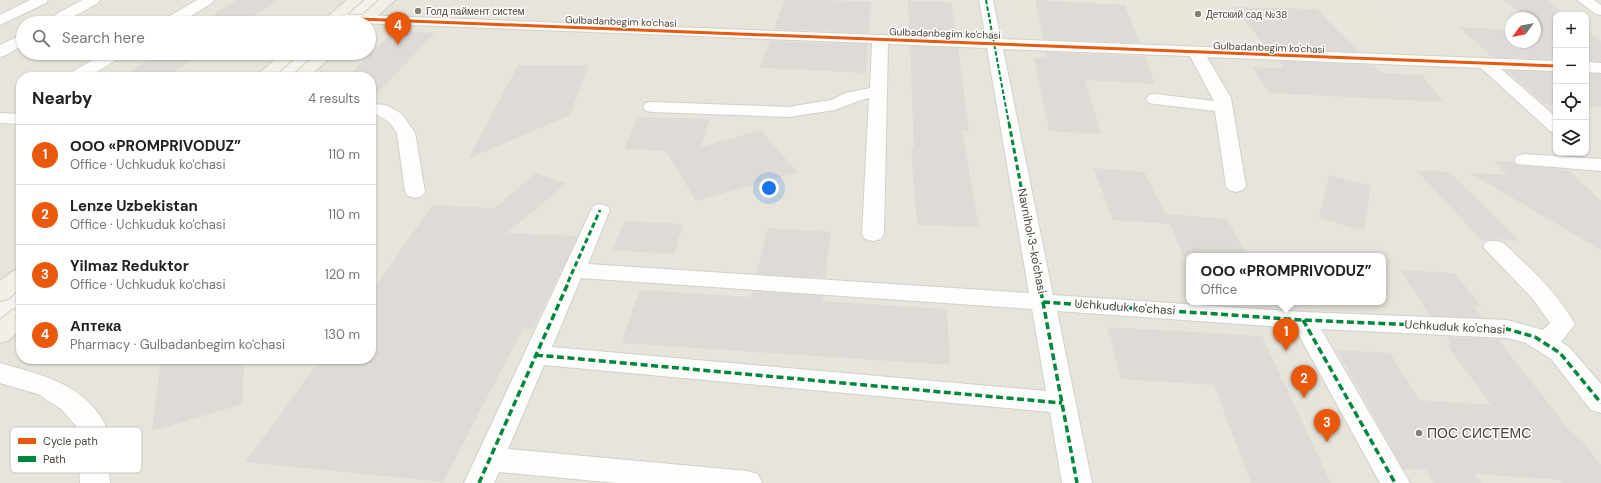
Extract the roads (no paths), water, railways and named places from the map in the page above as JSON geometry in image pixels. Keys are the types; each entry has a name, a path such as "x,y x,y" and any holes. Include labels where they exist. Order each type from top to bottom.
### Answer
{"main road":[{"path":"337,16 356,0"},
{"path":"369,16 388,0"},
{"path":"269,72 284,60"},
{"path":"305,72 318,60"},
{"path":"0,293 16,280"},
{"path":"0,334 16,320"}],"street":[{"path":"0,21 42,0"},
{"path":"64,16 93,0"},
{"path":"180,16 207,0"},
{"name":"Navnihol 3-ko'chasi","path":"986,0 1077,483"},
{"path":"1584,0 1601,11"},
{"name":"Gulbadanbegim ko'chasi","path":"376,21 880,38 1553,66"},
{"path":"873,234 880,38"},
{"path":"0,52 16,43"},
{"path":"1196,52 1222,98 1236,186"},
{"path":"85,72 105,60"},
{"path":"1485,63 1553,124"},
{"path":"1589,67 1601,68"},
{"path":"652,107 788,112 836,105 852,96 865,93 878,93"},
{"path":"1155,99 1223,107"},
{"path":"376,109 380,109 396,118 406,132 415,192"},
{"path":"1524,160 1596,162"},
{"path":"600,210 484,471 746,483"},
{"path":"1494,247 1530,281 1557,312 1563,324 1546,343"},
{"name":"Uchkuduk ko'chasi","path":"574,270 1303,320 1507,329 1535,337 1560,353 1601,403"},
{"path":"1303,320 1395,483"},
{"path":"536,355 1062,403"},
{"path":"0,373 46,387 71,402 91,424 91,427"},
{"path":"95,473 96,483"}],"place":[{"name":"Голд паймент систем","path":"418,11"},
{"name":"Детский сад №38","path":"1198,14"},
{"name":"Аптека","path":"398,45"},
{"name":"ООО «PROMPRIVODUZ”","path":"1286,351"},
{"name":"Lenze Uzbekistan","path":"1304,398"},
{"name":"ПОС СИСТЕМС","path":"1419,433"},
{"name":"Yilmaz Reduktor","path":"1327,442"}]}
